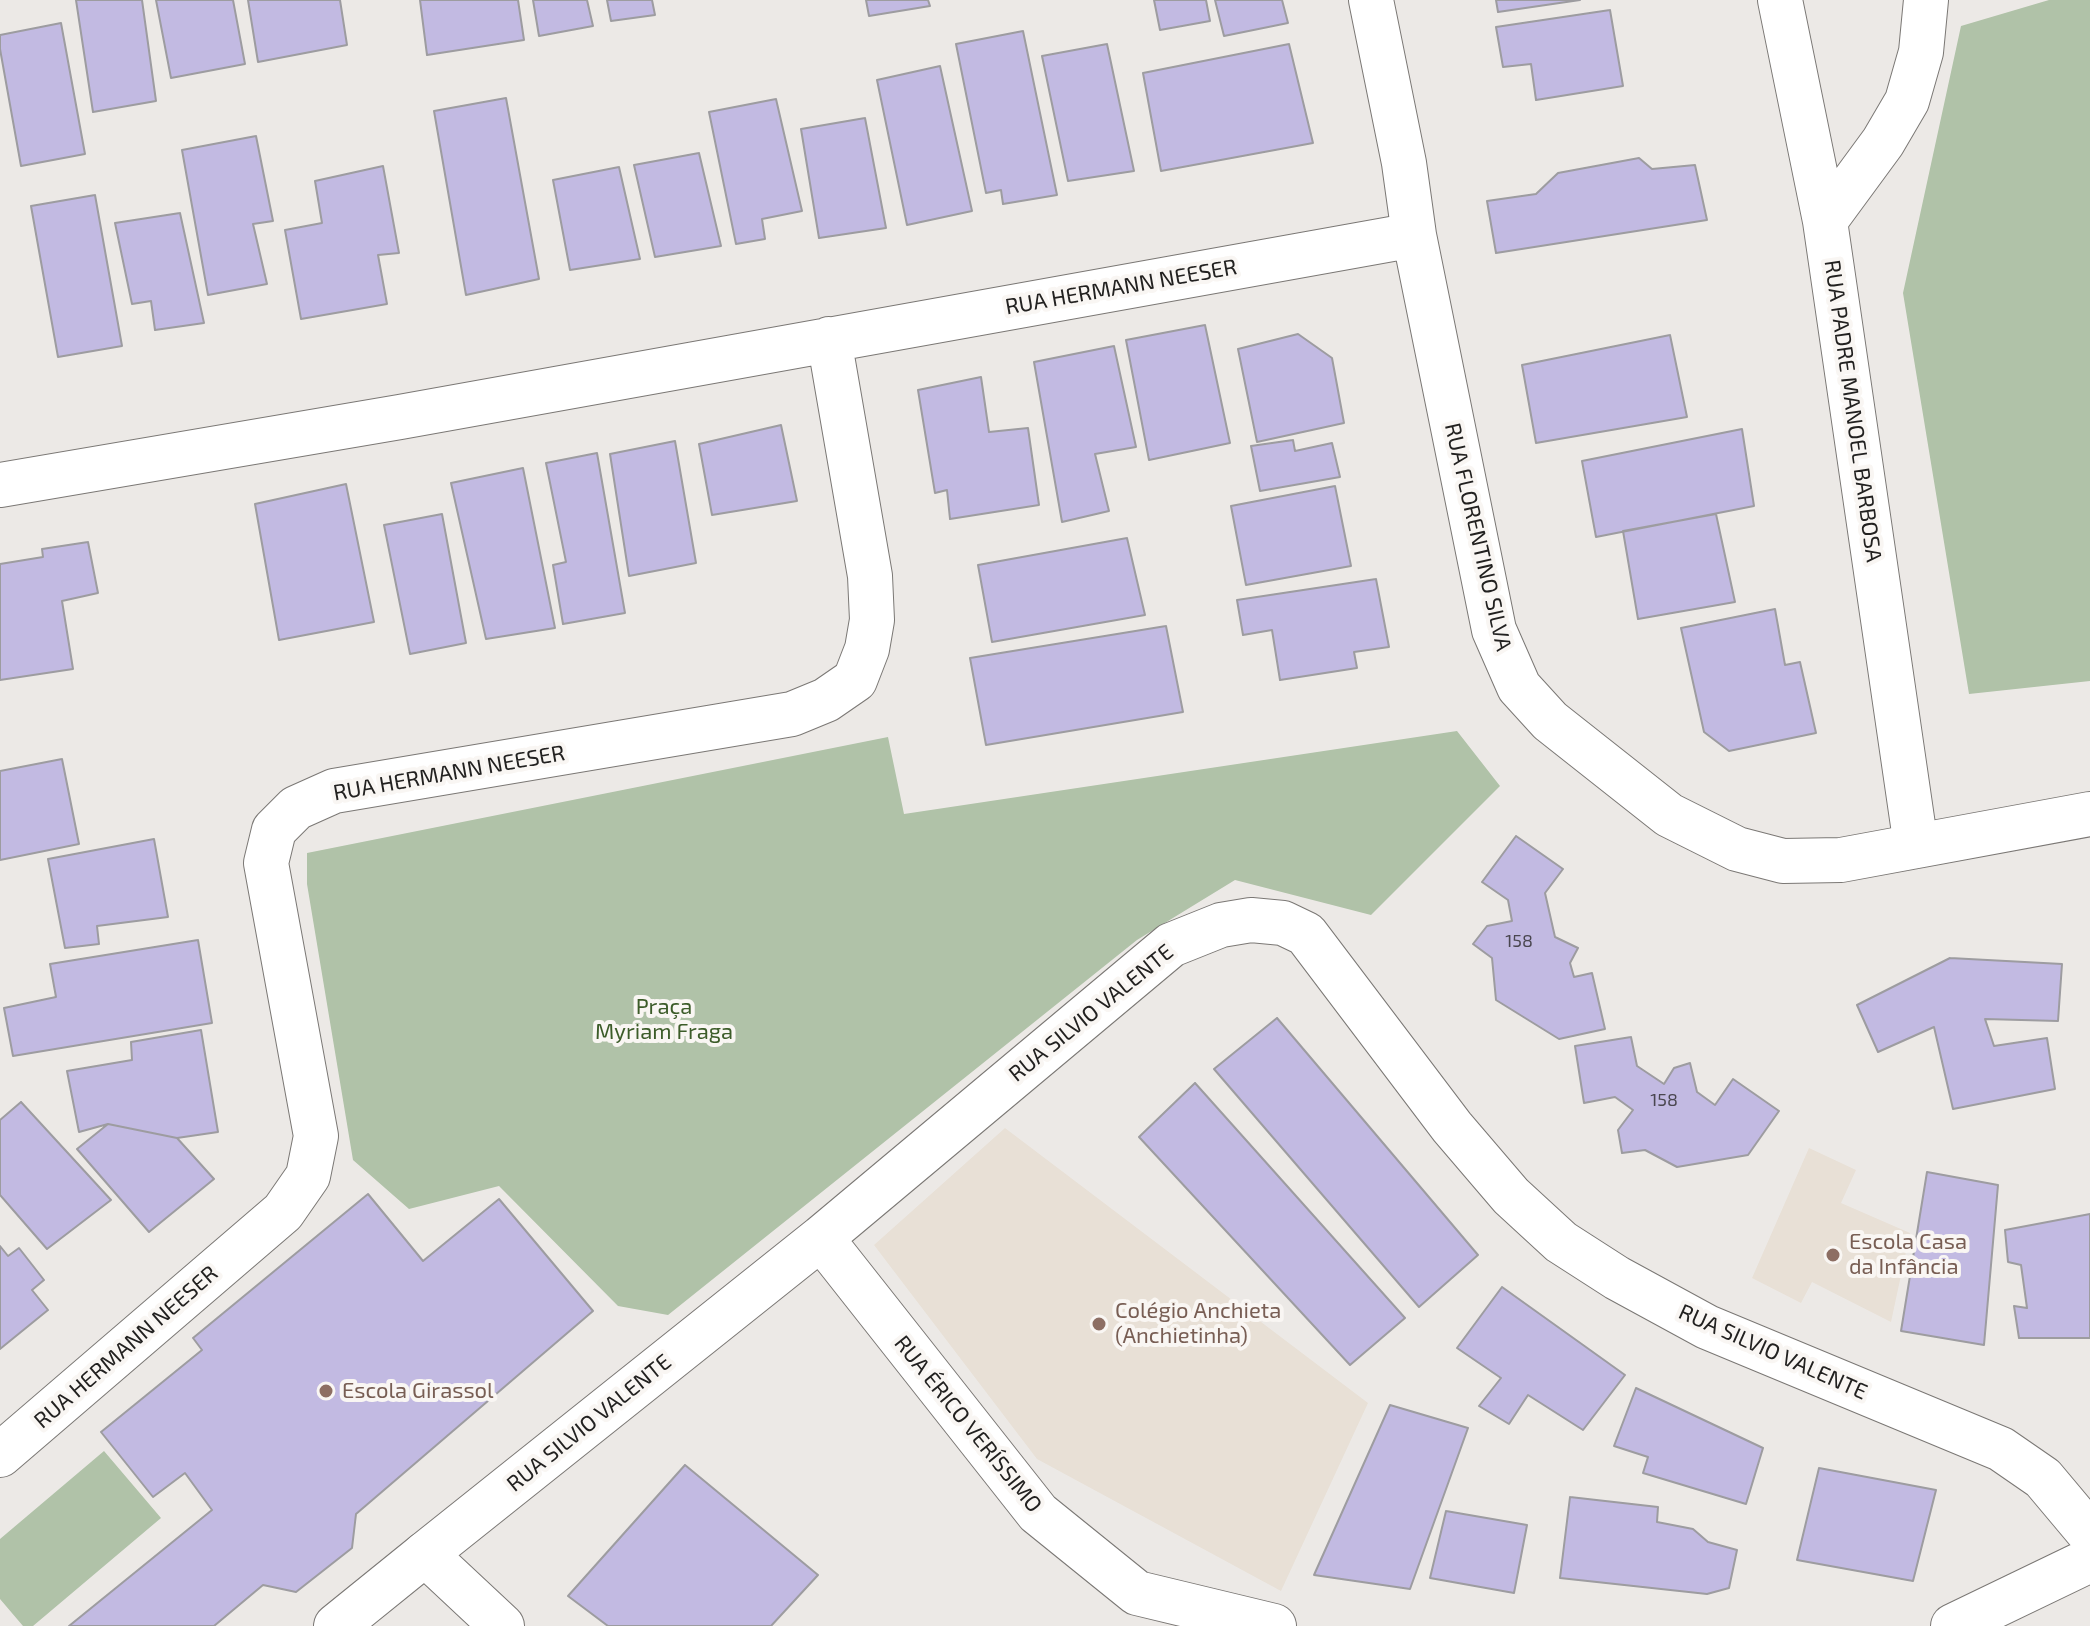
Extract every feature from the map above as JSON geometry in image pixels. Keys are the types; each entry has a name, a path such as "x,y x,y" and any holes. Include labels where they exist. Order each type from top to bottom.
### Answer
{"street":[{"name":"RUA FLORENTINO SILVA","path":"1371,0 1404,163 1414,235 1494,630 1519,687 1550,721 1669,815 1737,849 1783,861 1841,860 2090,814"},
{"name":"RUA PADRE MANOEL BARBOSA","path":"1780,0 1825,221 1916,846"},
{"path":"1825,221 1883,142 1907,101 1921,52 1926,0"},
{"name":"RUA HERMANN NEESER","path":"0,485 400,417 1414,235"},
{"name":"RUA HERMANN NEESER","path":"0,1455 283,1212 308,1176 316,1136 266,863 274,830 296,808 334,791 792,714 826,700 855,680 867,649 872,620 870,576 829,339"},
{"name":"RUA SILVIO VALENTE","path":"336,1626 821,1238 1171,945 1221,925 1251,920 1283,923 1306,934 1452,1127 1511,1196 1561,1242 1617,1278 1707,1327 2001,1449 2043,1478 2090,1534"},
{"name":"RUA ÉRICO VERÍSSIMO","path":"821,1238 1038,1513 1137,1593 1274,1626"},
{"path":"425,1554 502,1626"},
{"path":"1953,1626 2090,1560"}],"shaded area":[{"name":"Colégio Anchieta (Anchietinha)","path":"1005,1128 1368,1403 1281,1591 1037,1459 874,1245"},
{"name":"Escola Casa da Infância","path":"1809,1148 1856,1170 1841,1203 1910,1233 1891,1322 1812,1282 1801,1303 1752,1278"}],"green space":[{"path":"2049,0 2090,0 2090,681 1969,694 1903,293 1961,26"},
{"name":"Praça Myriam Fraga","path":"1457,731 1500,786 1371,915 1235,880 1137,940 668,1315 618,1306 499,1186 409,1209 353,1160 307,884 307,853 888,737 904,814"},
{"path":"104,1451 161,1518 33,1626 23,1626 0,1599 0,1539"}],"building":[{"path":"76,0 142,0 156,101 93,112"},
{"path":"156,0 233,0 245,64 171,78"},
{"path":"248,0 340,0 347,45 258,62"},
{"path":"420,0 518,0 524,40 427,55"},
{"path":"533,0 587,0 593,26 539,36"},
{"path":"607,0 652,0 655,15 611,21"},
{"path":"866,0 928,0 930,6 869,16"},
{"path":"1154,0 1206,0 1210,21 1160,30"},
{"path":"1215,0 1282,0 1288,23 1224,36"},
{"path":"1496,0 1580,0 1498,12"},
{"path":"1610,10 1623,86 1536,100 1531,64 1503,67 1496,27"},
{"path":"61,23 85,154 21,166 0,35"},
{"path":"1023,31 1057,195 1003,204 1001,190 986,193 956,44"},
{"path":"1107,44 1134,171 1068,181 1042,56"},
{"path":"1289,44 1313,143 1161,171 1143,73"},
{"path":"940,66 972,211 907,225 877,80"},
{"path":"506,98 539,279 466,295 434,111"},
{"path":"776,99 802,211 762,219 765,239 736,244 709,112"},
{"path":"865,118 886,228 819,238 801,129"},
{"path":"256,136 273,221 253,224 267,284 208,295 182,150"},
{"path":"699,153 721,246 655,257 634,165"},
{"path":"1639,158 1652,169 1695,165 1707,220 1496,253 1487,201 1536,194 1558,173"},
{"path":"383,166 399,253 378,255 387,304 301,319 285,230 322,223 315,181"},
{"path":"619,167 640,259 570,270 553,180"},
{"path":"95,195 122,346 58,357 31,206"},
{"path":"180,213 204,323 155,330 151,301 132,304 115,223"},
{"path":"1205,325 1230,443 1149,460 1126,340"},
{"path":"1298,334 1332,358 1344,423 1257,442 1238,349"},
{"path":"1670,335 1687,417 1536,443 1522,365"},
{"path":"1114,346 1136,447 1095,454 1109,511 1062,522 1034,362"},
{"path":"981,377 989,432 1028,428 1039,505 950,519 947,490 935,493 918,390"},
{"path":"781,425 797,501 712,515 699,444"},
{"path":"1742,429 1754,506 1596,537 1582,461"},
{"path":"1293,440 1295,451 1332,443 1340,477 1260,491 1251,446"},
{"path":"675,441 696,563 629,576 610,454"},
{"path":"597,453 625,613 563,624 553,565 566,562 546,463"},
{"path":"523,468 555,628 486,639 451,483"},
{"path":"346,484 374,622 279,640 255,504"},
{"path":"1335,486 1351,566 1246,585 1231,506"},
{"path":"442,514 466,643 410,654 384,525"},
{"path":"1716,514 1735,602 1638,619 1623,531"},
{"path":"1127,538 1145,615 992,642 978,565"},
{"path":"88,542 98,593 62,601 73,669 0,680 0,564 43,557 42,549"},
{"path":"1376,579 1389,647 1354,652 1357,668 1280,680 1272,630 1243,635 1237,600"},
{"path":"1775,609 1785,665 1800,662 1816,733 1729,751 1704,732 1681,628"},
{"path":"1166,626 1183,712 986,745 970,658"},
{"path":"62,759 79,844 0,860 0,771"},
{"path":"1516,836 1563,869 1545,893 1555,937 1578,948 1570,963 1574,977 1592,973 1605,1029 1559,1039 1496,1000 1492,958 1473,944 1487,926 1512,921 1508,900 1482,882"},
{"path":"154,839 168,917 97,926 99,944 65,948 48,859"},
{"path":"198,940 212,1023 13,1056 4,1008 56,997 50,964"},
{"path":"1950,958 2062,964 2058,1021 1985,1019 1994,1046 2047,1038 2055,1089 1953,1109 1934,1027 1878,1052 1857,1005"},
{"path":"1277,1018 1478,1255 1419,1307 1214,1069"},
{"path":"201,1030 218,1132 177,1138 108,1124 79,1132 67,1071 132,1060 131,1042"},
{"path":"1631,1037 1637,1066 1664,1084 1674,1068 1690,1063 1697,1092 1715,1105 1733,1079 1779,1111 1748,1155 1677,1167 1645,1150 1622,1153 1618,1130 1633,1110 1615,1097 1584,1103 1575,1046"},
{"path":"1195,1083 1405,1318 1350,1365 1139,1137"},
{"path":"21,1102 111,1200 47,1249 0,1195 0,1120"},
{"path":"108,1124 177,1138 214,1179 149,1232 77,1149"},
{"path":"1927,1172 1998,1185 1984,1345 1901,1331"},
{"name":"Escola Girassol","path":"368,1194 423,1261 499,1199 593,1311 356,1514 352,1548 296,1592 263,1585 214,1626 69,1626 212,1510 185,1473 153,1497 101,1432 202,1350 193,1338"},
{"path":"2090,1214 2090,1338 2019,1338 2014,1306 2027,1308 2021,1265 2008,1262 2005,1230"},
{"path":"0,1246 8,1256 19,1248 44,1280 32,1290 48,1310 0,1349"},
{"path":"1502,1287 1625,1375 1583,1430 1528,1395 1509,1424 1479,1406 1501,1378 1457,1348"},
{"path":"1636,1388 1763,1448 1746,1504 1643,1473 1648,1457 1614,1446"},
{"path":"1390,1405 1468,1428 1410,1589 1314,1575"},
{"path":"685,1465 818,1575 771,1626 608,1626 568,1596"},
{"path":"1819,1468 1936,1490 1913,1581 1797,1560"},
{"path":"1570,1497 1658,1507 1657,1522 1693,1529 1708,1542 1737,1550 1729,1588 1707,1594 1560,1578"},
{"path":"1446,1511 1527,1525 1514,1593 1430,1578"}],"place":[{"name":"Escola Casa da Infância","path":"1833,1255"},
{"name":"Colégio Anchieta (Anchietinha)","path":"1099,1324"},
{"name":"Escola Girassol","path":"326,1391"}]}
